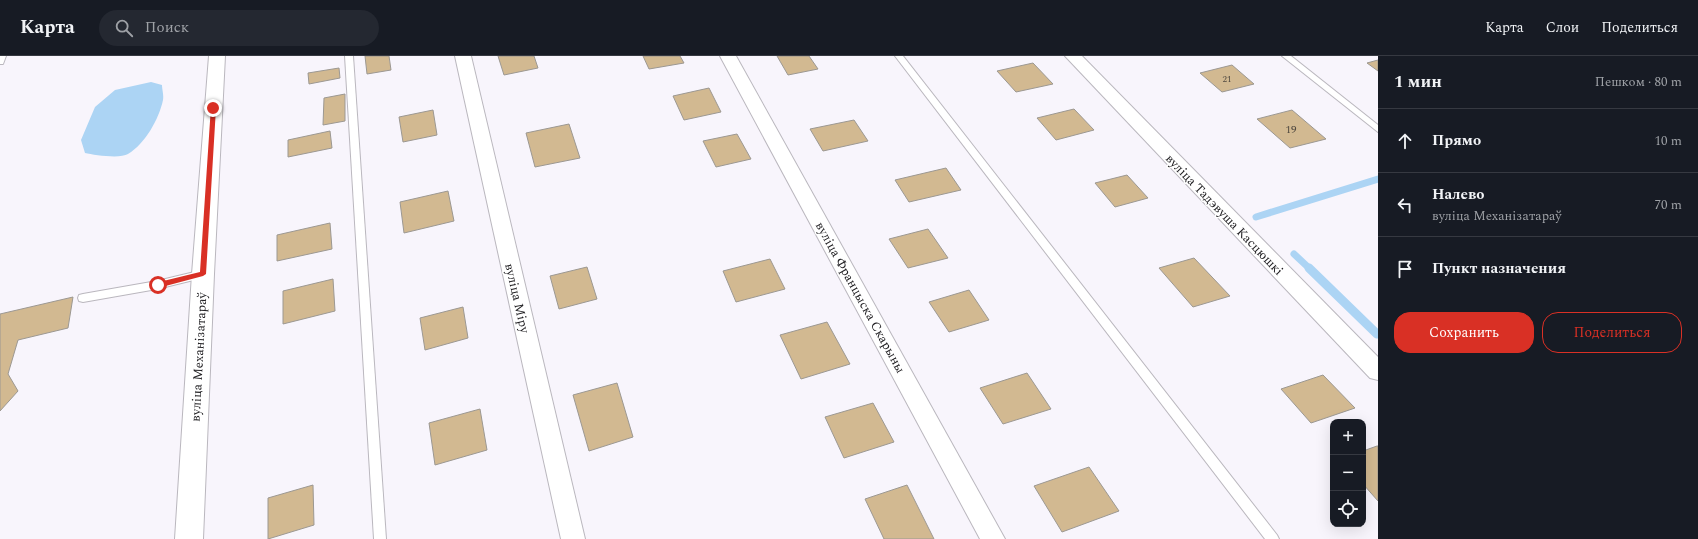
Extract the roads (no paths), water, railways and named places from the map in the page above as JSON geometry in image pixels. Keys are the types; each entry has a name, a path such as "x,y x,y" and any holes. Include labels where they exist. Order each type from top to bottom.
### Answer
{"street":[{"name":"вуліца Механізатараў","path":"189,539 203,274 217,56"},
{"name":"вуліца Міру","path":"463,56 573,539"},
{"name":"вуліца Францыска Скарыны","path":"728,56 993,539"},
{"name":"вуліца Тадэвуша Касцюшкі","path":"1073,56 1378,371"}],"lane":[{"path":"0,62 2,56"},
{"path":"349,56 380,539"},
{"path":"899,56 1273,539"},
{"path":"1286,56 1378,129"},
{"path":"84,298 158,285 203,274"}],"water":[{"path":"151,82 162,85 163,100 155,123 140,144 128,154 119,156 94,155 85,153 81,140 95,107 115,90"}],"waterway":[{"path":"1256,217 1378,179"},
{"path":"1294,254 1310,269"},
{"path":"1309,268 1377,334"}]}
